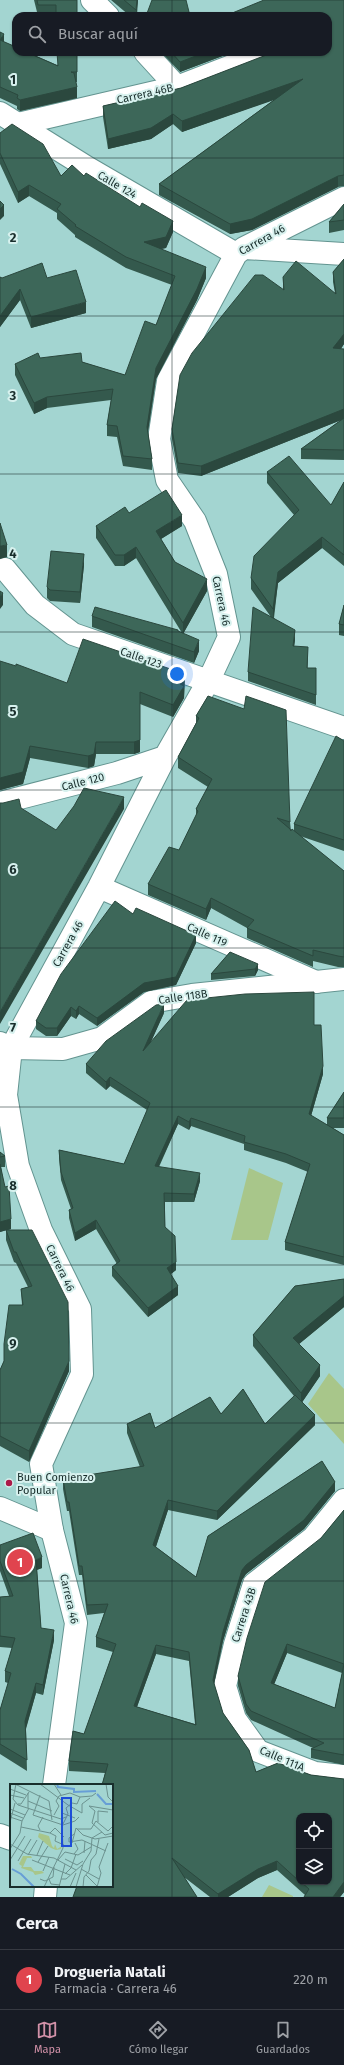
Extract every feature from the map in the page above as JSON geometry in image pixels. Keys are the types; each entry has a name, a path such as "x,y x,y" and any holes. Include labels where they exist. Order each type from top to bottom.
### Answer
{"street":[{"path":"92,0 104,12"},
{"path":"149,56 177,87"},
{"name":"Carrera 46B","path":"9,118 177,87 258,56"},
{"name":"Calle 124","path":"9,118 88,168 240,251 344,254"},
{"name":"Carrera 46","path":"54,1784 76,1623 52,1530 41,1464 82,1374 80,1309 41,1230 18,1166 6,1095 5,1045 99,887 165,757 209,680 229,637 218,581 195,521 167,480 159,439 168,381 240,251 344,198"},
{"name":"Calle 123","path":"5,569 35,605 73,634 344,728"},
{"name":"Calle 120","path":"0,802 117,773 165,757"},
{"name":"Calle 119","path":"99,887 316,982"},
{"name":"Calle 118B","path":"5,1045 63,1049 102,1038 151,1002 192,995 344,979"},
{"name":"Carrera 43B","path":"235,1719 225,1686 235,1644 254,1584 313,1538 344,1500"},
{"path":"0,1508 52,1530"},
{"name":"Calle 111A","path":"235,1719 258,1751 315,1773 344,1776"},
{"path":"0,1835 10,1839"},
{"path":"45,1897 46,1887"}],"green space":[{"path":"249,1168 283,1183 268,1240 231,1240"},
{"path":"329,1373 344,1389 344,1444 308,1404"},
{"path":"269,1885 293,1896 293,1897 262,1897"}],"building":[{"path":"37,0 77,0 77,12 56,12 56,5 38,5"},
{"path":"124,0 137,0 136,10"},
{"path":"152,0 186,0 189,12 148,12"},
{"path":"264,0 344,0 344,175 338,176 252,219 230,224 159,184 303,79 182,121 173,114 151,128 108,139 103,106 181,88 264,56 332,56 332,12 235,12"},
{"path":"0,32 4,34 0,40"},
{"path":"0,40 12,45 12,56 35,56 58,66 57,56 77,56 77,72 71,72 74,73 77,87 20,100 17,98 18,95 0,87"},
{"path":"175,56 196,56 180,62"},
{"path":"12,124 43,144 61,176 72,165 84,176 86,173 140,207 142,203 173,221 166,237 144,242 206,267 197,289 156,368 147,427 152,459 123,456 117,426 107,425 113,389 47,397 34,403 15,364 38,353 40,358 81,353 82,362 125,375 145,321 156,325 175,276 126,257 75,226 76,225 57,209 61,204 29,185 18,192 0,153 0,133"},
{"path":"0,201 4,205 0,209"},
{"path":"344,204 344,220 329,222"},
{"path":"344,259 344,334 333,348 344,349 344,409 201,466 178,463 172,429 180,375 192,353 255,275 263,275 284,290 283,277 296,261 336,294 333,272"},
{"path":"42,263 47,278 76,270 86,302 31,317 20,289 0,316 0,277 2,278"},
{"path":"344,418 344,450 301,449"},
{"path":"289,456 331,505 344,482 344,555 322,537 278,572 273,609 251,578 254,556 299,510 267,472"},
{"path":"166,490 182,515 156,531 175,562 207,579 183,623 136,547 124,555 115,555 96,526 125,507 129,513"},
{"path":"0,523 7,545 0,546"},
{"path":"51,551 84,554 80,592 50,590 47,587"},
{"path":"344,605 344,625 339,624"},
{"path":"95,607 178,630 199,640 194,652 92,616"},
{"path":"253,607 295,630 293,646 308,647 307,668 316,668 316,695 248,672"},
{"path":"83,639 185,674 180,684 184,686 173,705 140,692 140,740 134,742 96,742 94,754 88,756 30,746 23,772 0,778 0,661 16,666 16,664 67,683"},
{"path":"208,696 244,709 246,696 286,710 290,822 277,818 291,831 292,829 344,871 344,957 313,950 313,956 247,928 254,920 211,898 206,909 148,884 169,847 179,850 198,811 196,809 212,779 178,757 199,718 196,716"},
{"path":"336,736 344,741 344,840 294,824"},
{"path":"84,788 124,797 0,1012 0,803 19,799 21,808 56,830 74,806"},
{"path":"115,901 133,914 136,908 196,935 176,977 144,983 97,1018 79,1006 76,1011 71,1007 57,1028 46,1028 36,1021 61,974"},
{"path":"230,952 258,964 255,969 211,974"},
{"path":"314,992 314,1025 321,1025 323,1066 309,1114 344,1135 344,1257 285,1242 310,1164 286,1154 244,1142 245,1136 191,1118 189,1122 178,1116 155,1166 200,1173 194,1194 164,1193 165,1227 175,1236 176,1262 167,1268 178,1286 148,1308 112,1267 120,1261 96,1220 75,1233 69,1210 73,1208 61,1172 59,1150 124,1164 150,1103 110,1077 106,1082 86,1064 106,1041 156,1005 164,1004 143,1051 187,1000 245,994"},
{"path":"344,1092 344,1118 327,1118"},
{"path":"0,1152 5,1156 0,1157"},
{"path":"0,1164 5,1187 9,1186 11,1219 0,1222"},
{"path":"6,1230 32,1230 68,1302 69,1361 29,1451 0,1436 0,1370 4,1361 4,1344 9,1305 23,1305 21,1289 32,1286 16,1252 14,1252"},
{"path":"344,1279 344,1296 293,1338 320,1365 301,1393 253,1335 295,1286"},
{"path":"243,1389 265,1424 295,1395 315,1415 217,1511 168,1500 153,1545 196,1577 208,1536 322,1461 335,1482 304,1520 246,1565 242,1570 223,1632 213,1680 223,1713 249,1750 256,1772 278,1763 311,1775 344,1779 344,1882 333,1897 304,1897 309,1889 304,1885 332,1885 332,1813 296,1813 296,1878 277,1861 258,1869 218,1894 172,1858 197,1897 73,1897 77,1887 113,1887 113,1784 102,1784 108,1764 69,1761 73,1731 84,1734 116,1644 96,1637 108,1604 87,1605 82,1566 79,1566 69,1502 67,1502 63,1479 144,1466 127,1424 150,1413 155,1428 210,1397 221,1414","holes":["156,1645 189,1652 196,1725 134,1706"]},
{"path":"344,1510 344,1664 344,1755 311,1749 324,1743 251,1711 246,1704 238,1676 247,1638 265,1582 321,1538","holes":["287,1644 344,1664 335,1708 271,1683"]},
{"path":"33,1533 42,1557 36,1560 41,1628 54,1630 43,1685 36,1683 25,1721 27,1760 0,1744 0,1710 11,1673 5,1671 15,1638 0,1636 0,1597 13,1596 0,1561 0,1545"}],"place":[{"name":"Buen Comienzo Popular","path":"9,1483"},
{"name":"Drogueria Natali","path":"20,1562"}]}
